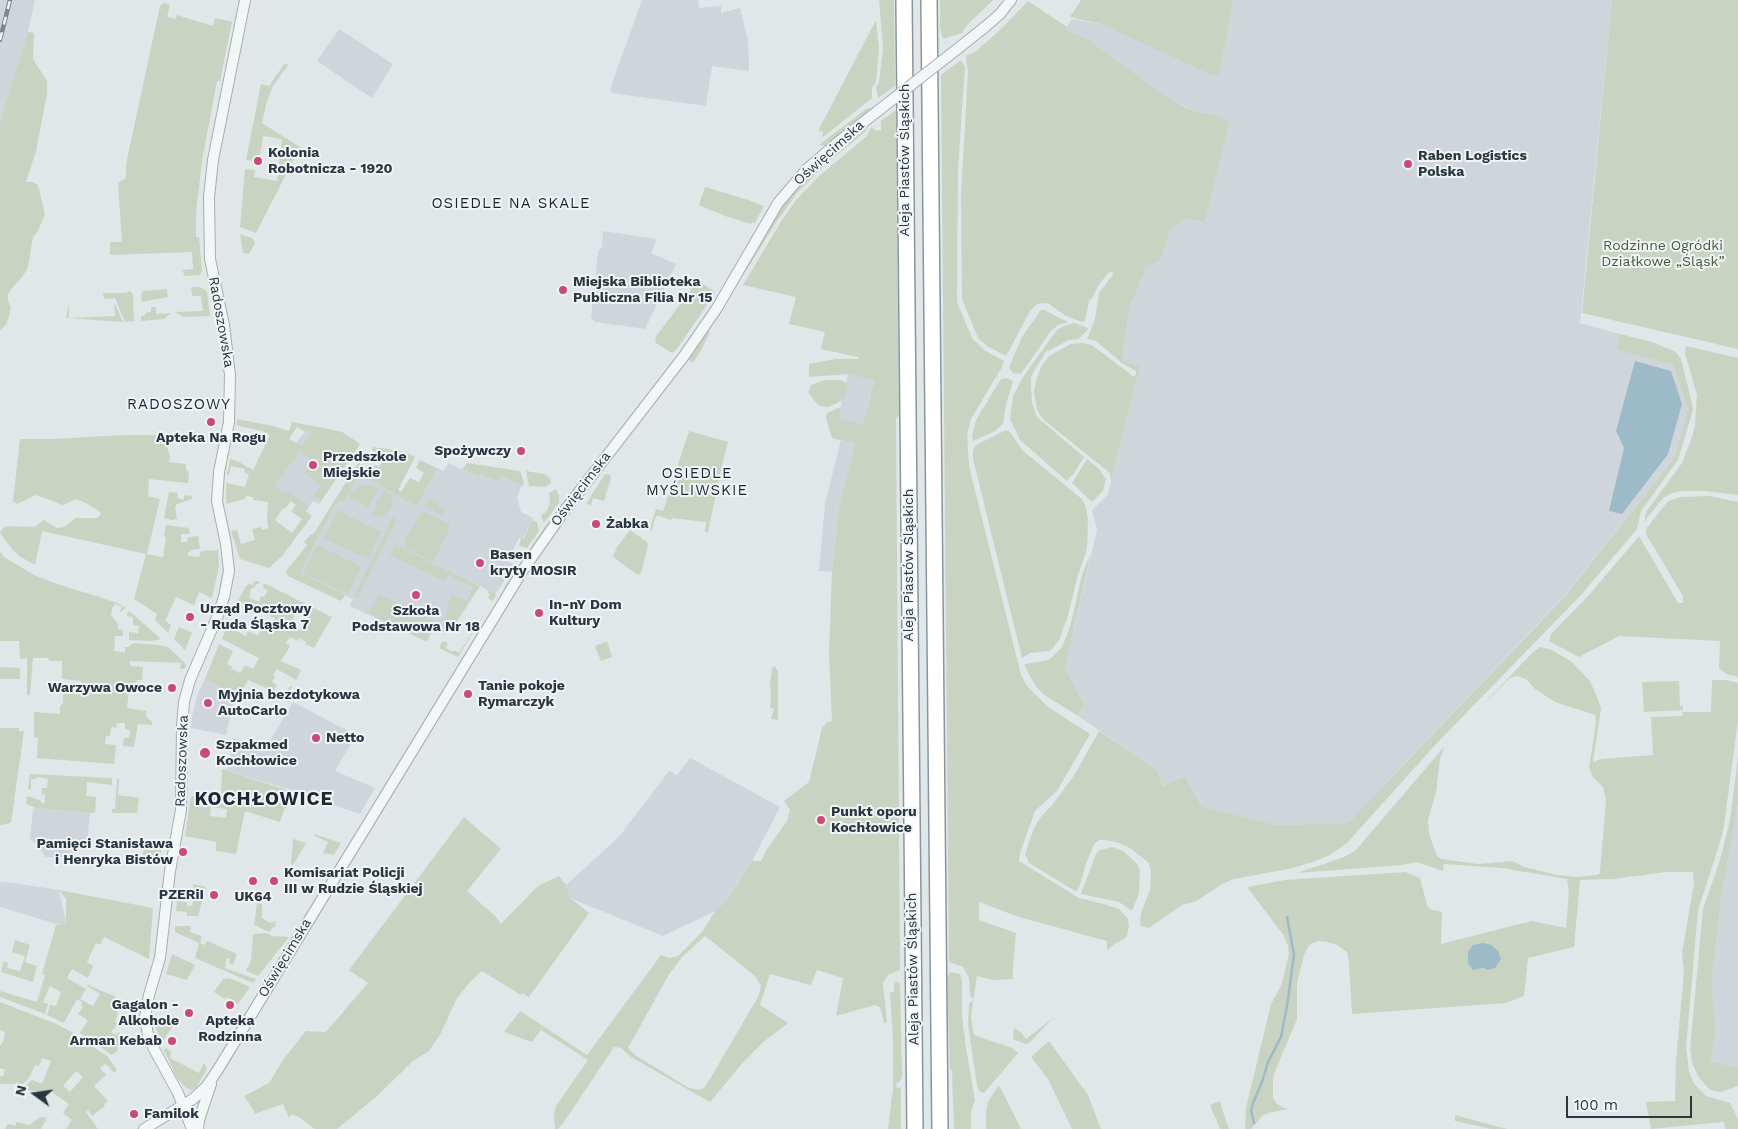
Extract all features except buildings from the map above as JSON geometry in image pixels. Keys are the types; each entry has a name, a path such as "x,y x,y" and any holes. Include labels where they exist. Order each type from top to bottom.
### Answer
{"highway":[{"name":"Aleja Piastów Śląskich","path":"904,0 915,1129"},
{"name":"Aleja Piastów Śląskich","path":"929,0 940,1129"}],"street":[{"name":"Radoszowska","path":"192,1129 178,1093 148,1035 145,1017 160,958 168,885 181,810 184,702 190,680 224,597 228,571 226,544 217,501 229,422 230,375 225,332 210,259 208,197 213,160 245,0"},
{"name":"Oświęcimska","path":"144,1129 183,1106 199,1094 217,1072 542,541 684,356 721,301 778,204 807,169 985,27 1000,14 1011,0"},
{"name":"Oświęcimska","path":"198,1129 205,1101 217,1072"},
{"path":"178,1093 199,1094"}],"shaded area":[{"path":"0,0 35,0 28,32 0,121"},
{"path":"642,0 698,0 699,8 721,6 721,13 740,8 748,41 749,71 712,66 706,106 612,93 610,89"},
{"path":"1233,0 1612,0 1580,323 1620,334 1616,350 1673,365 1688,409 1674,458 1564,596 1348,823 1277,825 1201,806 1185,776 1163,786 1157,770 1078,716 1084,705 1065,667 1097,530 1092,510 1108,494 1140,366 1122,361 1129,310 1146,268 1160,260 1170,231 1184,218 1203,223 1219,116 1189,109 1166,96 1086,38 1065,30 1072,19 1101,24 1220,73"},
{"path":"339,29 393,64 372,98 317,61"},
{"path":"603,231 657,239 651,253 676,264 645,329 595,322 591,318 598,251 602,247"},
{"path":"848,374 874,379 863,424 838,418"},
{"name":"Przedszkole Miejskie","path":"310,425 342,432 360,444 319,504 313,501 306,511 268,483"},
{"path":"841,440 855,444 839,507 832,572 819,571 825,504"},
{"path":"448,463 479,477 481,474 498,482 501,476 522,486 517,497 521,512 533,518 523,539 519,538 508,561 514,565 495,595 480,586 450,632 432,632 427,642 350,606 353,599 299,574 335,505 345,501 358,472 417,507 437,468 444,471"},
{"path":"205,679 238,697 232,707 226,735 191,728 198,693"},
{"path":"293,702 356,735 335,771 375,788 360,814 291,790 227,771 233,738 267,746"},
{"path":"690,758 780,807 752,861 727,900 715,911 663,936 570,898 566,885 618,838 669,771 677,775"},
{"path":"1738,804 1738,1068 1711,1061 1716,1029 1712,979 1721,899"},
{"path":"33,809 90,813 87,844 69,857 46,857 30,839"},
{"path":"6,882 59,890 67,927 0,907 0,883"}],"green space":[{"path":"879,0 894,0 895,86 878,98 876,87 879,82 883,49"},
{"path":"940,0 993,0 966,26 962,33 943,39 940,28"},
{"path":"1081,0 1233,0 1220,73 1214,76 1101,24 1070,17"},
{"name":"Rodzinne Ogródki Działkowe „Śląsk”","path":"1612,0 1738,0 1738,349 1582,313"},
{"path":"1028,1 1067,27 1066,30 1086,38 1166,96 1188,109 1219,116 1229,123 1204,223 1184,218 1170,231 1160,260 1146,268 1129,310 1122,361 1140,366 1111,481 1110,473 1044,420 1037,410 1034,392 1041,367 1049,356 1071,344 1082,343 1092,345 1134,377 1136,371 1122,363 1096,341 1087,339 1095,319 1099,293 1114,273 1108,273 1098,286 1089,301 1085,321 1082,322 1066,316 1049,304 1037,304 1030,311 1006,356 987,346 978,338 962,299 961,194 968,72 966,56 975,52 1000,30"},
{"path":"164,3 170,5 167,17 175,19 177,15 213,26 215,18 232,22 220,81 217,81 202,161 196,213 196,237 199,237 202,271 200,275 184,276 183,270 193,269 192,252 110,255 110,242 122,242 118,183 126,178 126,164 160,6"},
{"path":"876,20 879,49 876,82 872,88 872,98 823,137 823,132 818,131"},
{"path":"28,32 34,33 33,59 47,81 47,93 36,151 26,182 33,182 38,185 45,214 38,231 33,237 28,267 8,294 11,308 7,323 0,331 0,121"},
{"path":"961,60 965,67 958,169 957,302 972,338 984,350 1004,361 971,419 967,435 969,466 1021,675 1027,686 1048,707 1090,734 1057,791 1035,811 1019,861 1079,898 1119,909 1128,919 1129,926 1127,936 1107,951 1107,941 1019,917 979,902 979,920 1016,933 1013,979 993,980 977,976 974,999 970,996 969,978 963,967 949,962 941,75"},
{"path":"285,63 288,65 273,86 262,123 300,147 256,233 240,227 245,169 255,170 254,177 277,181 282,139 263,136 259,162 246,160 261,84 269,86"},
{"path":"872,108 826,146 819,145 866,109"},
{"path":"896,110 899,415 896,418 900,970 888,975 883,983 887,1022 884,1023 880,1007 875,1005 836,1016 843,978 817,970 811,985 770,974 760,1005 788,1023 762,1043 710,1102 631,1057 621,1048 614,1047 566,1119 558,1129 555,1129 554,1113 556,1106 588,1060 541,1030 532,1042 504,1032 520,1011 587,1055 661,955 669,958 678,956 703,931 715,911 727,900 752,861 761,861 767,849 787,821 790,810 784,801 809,782 822,728 827,722 832,721 829,653 832,572 839,507 855,444 832,438 826,419 827,413 838,408 841,409 839,418 863,424 874,380 848,374 809,377 809,364 835,359 858,359 858,357 821,349 825,332 789,324 796,297 743,285 782,220 797,199 818,177 867,136 871,127 876,131 881,130 881,121","holes":["705,936 754,975 761,985 759,995 704,1088 698,1090 687,1087 635,1055 628,1048 668,976 682,957"]},
{"path":"868,124 865,132 827,163 797,193 746,271 743,272 783,203 807,175 824,159"},
{"path":"705,187 764,206 755,223 752,222 751,224 725,216 699,205"},
{"path":"240,234 252,238 255,243 249,254 243,253"},
{"path":"696,283 703,284 715,292 676,350 672,353 656,343 655,338"},
{"path":"191,287 199,287 207,292 210,316 183,317 175,312 203,311 201,296 192,296"},
{"path":"167,289 168,297 142,302 141,295 143,291"},
{"path":"131,291 134,321 125,322 115,298 104,299 103,293 127,293"},
{"path":"114,302 123,322 66,318 69,303 69,318 115,316"},
{"path":"151,307 156,307 156,314 171,313 164,319 141,321 141,316 151,312"},
{"path":"1041,310 1068,322 1058,325 1051,331 1021,374 1013,373 1009,367 1023,335"},
{"path":"1074,323 1088,328 1087,331 1078,339 1069,340 1046,352 1031,377 1032,403 1037,417 1084,457 1067,481 1020,440 1010,419 1013,396 1023,377 1056,331"},
{"path":"708,331 710,332 693,363 688,359"},
{"path":"1620,334 1652,342 1676,352 1681,359 1693,410 1678,460 1641,511 1637,529 1582,594 1436,744 1347,843 1328,856 1310,863 1234,879 1224,883 1196,901 1182,905 1149,928 1141,926 1140,922 1141,913 1150,890 1151,872 1149,863 1130,848 1105,840 1099,840 1094,844 1077,891 1029,863 1025,854 1033,830 1040,818 1075,774 1099,731 1157,770 1163,786 1185,776 1201,806 1277,825 1348,823 1564,597 1674,458 1688,409 1673,365 1616,350"},
{"path":"1686,346 1738,358 1738,495 1705,491 1672,493 1663,498 1644,522 1646,512 1682,463 1695,425 1697,395 1685,353"},
{"path":"1006,378 1013,381 1003,424 995,431 973,441 972,436 976,420 1001,379"},
{"path":"825,380 841,380 848,384 844,399 842,398 841,401 829,407 818,405 808,392 811,385"},
{"path":"237,419 289,431 292,422 342,432 360,444 321,501 313,496 321,486 305,473 313,461 300,451 274,485 282,492 288,491 306,504 309,507 306,511 312,516 283,555 269,568 240,559 231,531 237,530 241,544 255,540 252,529 261,527 262,530 268,528 268,502 253,500 253,497 246,496 245,499 226,504 226,483 245,487 249,474 244,472 245,469 231,466 229,475 227,475 230,459 253,470 270,435 236,425","holes":["297,427 307,433 309,429 312,431 302,446 289,439","291,501 296,505 291,511 302,519 292,533 275,520 283,508 285,509"]},
{"path":"1006,430 1010,432 1023,451 1082,499 1086,507 1088,519 1087,549 1060,638 1049,651 1030,653 1022,658 973,459 973,450 976,445"},
{"path":"689,431 728,442 720,474 725,475 724,481 719,480 708,532 705,532 706,522 672,518 671,520 656,516 651,532 650,528 656,509 663,511"},
{"path":"167,435 166,444 170,456 169,462 186,464 186,469 189,473 188,483 149,479 148,496 160,499 147,554 163,557 166,525 189,528 190,534 181,534 181,542 187,542 188,537 198,536 200,549 191,550 188,552 188,556 199,557 201,551 218,550 219,566 212,598 199,592 194,605 176,597 165,621 171,625 168,633 155,620 157,614 134,599 146,554 42,531 35,565 19,556 0,533 3,528 8,526 34,527 44,520 57,528 64,527 76,518 97,518 101,514 86,503 76,499 63,505 36,495 17,504 13,501 20,439"},
{"path":"373,447 406,452 415,457 398,490 401,492 410,478 419,482 424,473 416,468 420,460 437,468 417,507 366,477 368,474 374,477 377,472 372,470 375,465 379,467 385,458 372,450"},
{"path":"1087,459 1100,470 1106,479 1103,491 1092,502 1072,483"},
{"path":"358,463 362,466 345,501 335,505 300,573 345,595 341,601 288,576 286,571 307,545 304,542 314,533"},
{"path":"467,463 520,471 524,483 522,486 501,476 498,482 481,474 479,477 462,469"},
{"path":"526,471 544,474 550,479 551,483 545,487 529,486"},
{"path":"605,474 610,475 611,478 604,501 593,498 591,505 586,504"},
{"path":"362,485 379,488 368,507 348,497 355,489"},
{"path":"574,488 506,589 504,588 544,528"},
{"path":"556,489 559,503 544,523 541,515 546,512 550,504 549,493"},
{"path":"385,490 392,498 391,509 383,516 372,515 378,498 380,499"},
{"path":"169,492 178,493 177,498 183,500 185,495 192,496 192,499 177,504 175,508 177,519 172,520 164,518"},
{"path":"1710,496 1738,502 1738,677 1727,674 1719,668 1720,641 1619,636 1579,657 1549,641 1551,634 1590,594 1639,536 1678,603 1683,603 1683,596 1646,534 1646,529 1668,501 1681,497"},
{"path":"429,499 439,502 437,506 445,510 442,515 425,507 427,504 425,502"},
{"path":"337,510 381,532 368,559 324,538"},
{"path":"424,512 450,524 448,527 450,528 433,562 407,549 404,539 421,513"},
{"path":"393,517 397,520 358,598 354,596"},
{"path":"532,520 537,522 539,531 527,548 519,546 521,538 524,539"},
{"path":"630,530 647,542 648,546 641,573 638,575 613,557 617,547"},
{"path":"395,544 480,586 454,625 443,620 450,607 447,605 452,594 467,601 473,587 448,575 444,581 390,555"},
{"path":"317,545 361,566 348,594 303,573"},
{"path":"0,552 4,557 34,575 115,602 126,608 119,613 122,607 115,604 112,609 111,615 118,624 118,629 123,630 123,636 115,636 114,651 125,652 125,647 134,643 158,645 168,647 186,664 186,667 180,669 181,663 130,661 130,666 143,667 142,680 137,680 133,683 132,690 129,690 127,708 146,711 146,716 152,722 152,725 138,724 134,747 123,746 124,738 129,738 130,730 125,729 125,723 117,723 116,728 111,727 110,736 106,736 105,744 116,745 114,764 37,758 38,738 34,738 34,712 60,714 60,706 63,703 63,685 75,685 76,689 85,689 86,686 81,686 81,681 62,679 62,661 49,661 48,658 33,658 30,694 27,696 27,658 20,659 19,641 0,641"},
{"path":"1091,553 1065,667 1084,705 1078,716 1043,694 1035,685 1024,665 1049,660 1062,647 1070,627 1082,575"},
{"path":"259,581 259,584 256,584 251,589 249,598 259,602 261,596 264,597 268,590 263,588 264,583 332,617 314,648 305,644 306,642 300,638 298,641 290,637 286,643 290,646 281,661 301,670 296,680 277,669 273,675 275,677 272,682 277,685 274,690 284,695 290,686 292,687 286,697 248,680 238,697 205,679 219,644 233,651 227,664 232,667 231,669 240,673 245,665 253,669 259,658 222,639 227,626 246,636 248,631 258,636 265,621 285,631 288,622 282,620 280,623 275,618 238,601 245,587 250,583 251,585 254,584 253,582","holes":["298,608 308,613 300,630 290,624"]},
{"path":"489,591 496,595 458,657 439,648 442,642 445,641 448,644 446,648 452,652 454,650 459,653 492,601 488,598 490,595"},
{"path":"379,594 434,621 426,641 368,613"},
{"path":"128,610 160,638 159,640 129,640 129,632 138,633 139,626 133,625 133,617 127,616"},
{"path":"179,627 192,633 185,650 174,639"},
{"path":"607,641 612,657 601,661 595,646"},
{"path":"1540,647 1552,650 1572,662 1590,681 1601,708 1593,762 1601,759 1653,755 1651,717 1682,716 1683,712 1711,712 1712,680 1727,680 1738,683 1738,720 1724,825 1698,911 1686,1047 1689,1072 1694,1084 1706,1096 1730,1103 1738,1119 1738,1129 1725,1129 1724,1122 1651,1129 1646,1102 1675,1101 1676,1061 1684,971 1682,953 1694,883 1693,872 1666,872 1613,879 1580,880 1574,947 1528,958 1524,996 1506,1003 1352,1014 1347,952 1337,945 1328,942 1318,941 1309,945 1304,955 1297,982 1297,1019 1274,1074 1273,1081 1273,1098 1276,1103 1289,1109 1263,1115 1251,1129 1245,1129 1246,1108 1271,1004 1281,986 1289,954 1284,936 1247,887 1285,880 1405,872 1420,878 1427,905 1430,909 1442,912 1441,944 1532,921 1566,928 1569,893 1567,879 1502,868 1444,864 1443,871 1417,862 1402,865 1297,873 1344,857 1355,851 1444,747 1440,759 1436,792 1428,820 1429,834 1437,856 1441,859 1478,864 1512,861 1525,867 1557,875 1578,877 1600,873 1606,799 1603,787 1593,777 1589,768 1596,723 1595,715 1555,702 1535,689 1526,679 1517,676 1510,678 1476,712"},
{"path":"774,666 778,671 778,720 771,719 774,709 770,708 770,684"},
{"path":"0,667 20,668 20,679 0,679"},
{"path":"1679,681 1680,706 1683,705 1683,710 1644,712 1642,682"},
{"path":"0,728 19,728 19,731 24,731 11,823 0,825"},
{"path":"1738,758 1738,804 1721,899 1712,979 1716,1029 1711,1061 1738,1068 1738,1086 1721,1092 1710,1090 1699,1078 1692,1063 1690,1049 1703,909 1720,860 1730,820"},
{"path":"222,769 287,790 290,793 280,822 245,811 236,854 216,851 216,842 185,836 191,796 221,796","holes":["211,807 227,809 226,818 210,816"]},
{"path":"30,774 112,778 112,785 87,782 86,796 96,797 95,812 36,808 26,804 27,796 45,803 45,795 42,794 42,788 47,788 48,779 37,777 36,779 31,779 31,790 28,789"},
{"path":"117,779 119,779 118,795 139,798 137,813 112,813 112,809 115,809"},
{"path":"464,817 501,849 467,891 496,917 501,924 536,888 559,876 566,885 570,898 589,913 529,997 522,993 521,995 482,971 457,998 441,1033 429,1051 413,1061 376,1097 337,1129 315,1129 299,1117 291,1114 289,1118 283,1104 254,1114 244,1096 269,1083 285,1057 306,1031 326,1032 368,983 349,970"},
{"path":"314,834 341,843 334,855 323,853 328,842"},
{"path":"293,839 306,843 293,865 291,863"},
{"path":"145,845 162,848 159,861 142,857"},
{"path":"1112,847 1123,851 1130,857 1138,865 1140,871 1139,893 1132,911 1119,902 1081,894 1096,854 1100,850"},
{"path":"193,884 206,887 198,916 187,916 187,912 176,911 177,901 187,902 187,906 192,906"},
{"path":"59,890 153,908 149,959 104,937 100,945 96,943 87,962 93,966 88,978 72,969 67,978 86,989 80,999 93,1006 100,994 88,985 116,997 118,1006 115,1022 118,1024 111,1032 116,1035 119,1032 128,1044 121,1048 119,1045 117,1046 118,1050 112,1055 80,1033 88,1020 78,1014 83,1007 81,1005 82,1002 77,999 64,1023 47,1015 50,1005 56,1006 61,992 50,986 43,1002 48,1004 45,1014 0,997 0,991 37,1002 45,975 42,974 56,925 66,924 66,899"},
{"path":"257,903 262,904 262,918 270,923 276,921 275,927 270,932 254,925"},
{"path":"175,926 191,926 190,932 202,936 200,943 205,945 207,941 237,954 233,965 230,964 229,958 226,959 225,968 256,979 253,983 195,958 199,943 175,932"},
{"path":"266,933 272,936 289,937 258,976 246,971 251,960 253,934"},
{"path":"15,940 30,945 25,962 37,966 33,982 1,972 4,961 8,963 7,968 20,971 25,956 12,952"},
{"path":"172,954 195,965 187,980 166,974"},
{"path":"950,972 960,974 962,981 962,1016 975,1100 971,1112 971,1129 954,1129 947,979"},
{"path":"229,978 250,987 238,1004 214,992 223,979"},
{"path":"898,981 900,984 902,1075 901,1080 896,1084 897,1088 901,1087 901,1129 888,1129 893,1088 890,992 894,992 894,984"},
{"path":"974,999 971,1017 974,1035 1012,1048 1018,1053 984,1093 979,1091 977,1085 968,1025 969,1004"},
{"path":"0,1002 72,1032 76,1038 81,1039 108,1057 117,1070 114,1073 105,1064 100,1068 106,1075 94,1086 108,1101 104,1104 105,1106 92,1116 88,1110 86,1112 98,1129 66,1129 72,1120 63,1113 69,1104 52,1092 24,1090 24,1087 32,1080 42,1084 51,1061 42,1058 39,1066 35,1065 29,1078 23,1084 0,1084 0,1076 3,1076 5,1070 0,1068 0,1046 5,1032 0,1030","holes":["76,1071 83,1077 70,1092 63,1086"]},
{"path":"154,1017 175,1023 163,1041 159,1040"},
{"path":"1053,1018 1029,1043 1026,1044 1013,1039 1014,1028 1021,1032 1026,1039"},
{"path":"1049,1041 1088,1095 1101,1129 1072,1129 1048,1079 1031,1057"},
{"path":"165,1048 171,1052 170,1058 199,1073 204,1063 207,1069 196,1088 191,1090 186,1088 177,1078 164,1050"},
{"path":"998,1086 1021,1129 986,1129 988,1102"},
{"path":"1220,1101 1229,1129 1220,1129 1210,1105"},
{"path":"1455,1115 1508,1129 1491,1129 1455,1121"},
{"path":"40,1117 47,1118 41,1129 5,1129 8,1124 15,1126 17,1122 29,1125"}],"water":[{"path":"1635,361 1671,371 1682,404 1668,454 1622,514 1609,511 1624,448 1616,431"},
{"path":"1483,943 1491,945 1498,951 1501,959 1495,968 1473,970 1468,963 1468,952 1473,945"}],"waterway":[{"path":"1254,1123 1251,1110 1268,1062 1281,1037 1287,1006 1294,955 1287,917"}],"railway":[{"path":"0,40 10,0"}],"place":[{"name":"Kolonia Robotnicza - 1920","path":"258,161"},
{"name":"Raben Logistics Polska","path":"1408,164"},
{"name":"Miejska Biblioteka Publiczna Filia Nr 15","path":"563,290"},
{"name":"Apteka Na Rogu","path":"211,422"},
{"name":"Spożywczy","path":"521,451"},
{"name":"Przedszkole Miejskie","path":"313,465"},
{"name":"Żabka","path":"596,524"},
{"name":"Basen kryty MOSIR","path":"480,563"},
{"name":"Szkoła Podstawowa Nr 18","path":"416,595"},
{"name":"In-nY Dom Kultury","path":"539,613"},
{"name":"Urząd Pocztowy - Ruda Śląska 7","path":"190,617"},
{"name":"Warzywa Owoce","path":"172,688"},
{"name":"Tanie pokoje Rymarczyk","path":"468,694"},
{"name":"Myjnia bezdotykowa AutoCarlo","path":"208,703"},
{"name":"Netto","path":"316,738"},
{"name":"Szpakmed Kochłowice","path":"205,753"},
{"name":"Punkt oporu Kochłowice","path":"821,820"},
{"name":"Pamięci Stanisława i Henryka Bistów","path":"183,852"},
{"name":"UK64","path":"253,881"},
{"name":"Komisariat Policji III w Rudzie Śląskiej","path":"274,881"},
{"name":"PZERiI","path":"214,895"},
{"name":"Apteka Rodzinna","path":"230,1005"},
{"name":"Gagalon - Alkohole","path":"189,1013"},
{"name":"Arman Kebab","path":"172,1041"},
{"name":"Familok","path":"134,1114"}],"district":[{"name":"OSIEDLE NA SKALE","path":"511,204"},
{"name":"RADOSZOWY","path":"179,405"},
{"name":"OSIEDLE MYŚLIWSKIE","path":"697,482"},
{"name":"KOCHŁOWICE","path":"264,799"}]}
